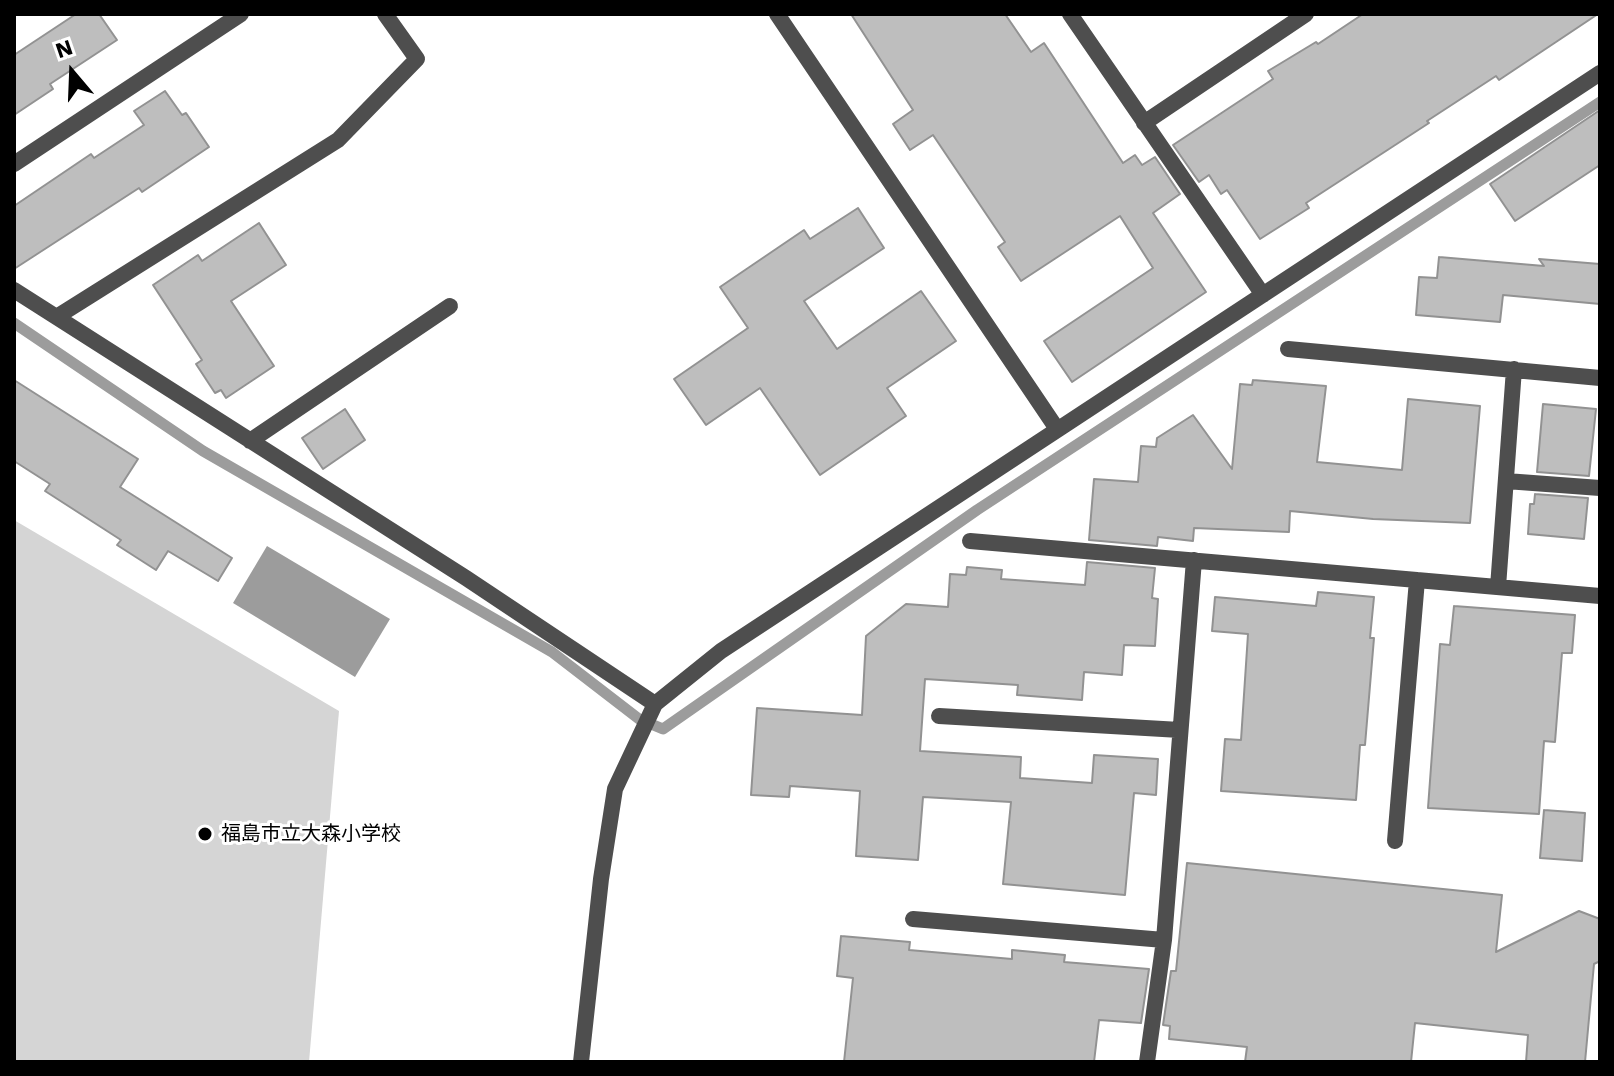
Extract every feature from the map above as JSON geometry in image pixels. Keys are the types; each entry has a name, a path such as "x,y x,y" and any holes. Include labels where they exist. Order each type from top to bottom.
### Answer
{"street":[{"path":"14,164 241,14"},
{"path":"58,316 338,140 417,59 385,14"},
{"path":"777,14 1057,429"},
{"path":"1070,14 1263,295"},
{"path":"1144,123 1306,14"},
{"path":"581,1062 601,879 615,789 655,704 721,651 1600,73"},
{"path":"14,290 466,578 655,704"},
{"path":"250,441 450,306"},
{"path":"1288,349 1600,378"},
{"path":"1498,587 1514,369"},
{"path":"1506,481 1600,488"},
{"path":"970,541 1600,596"},
{"path":"1147,1062 1164,940 1194,560"},
{"path":"1395,841 1417,580"},
{"path":"939,716 1180,730"},
{"path":"913,919 1164,940"}],"shaded area":[{"name":"福島市立大森小学校","path":"14,520 339,711 309,1062 14,1062"},
{"path":"267,546 390,619 355,677 233,603"}],"building":[{"path":"76,14 99,14 117,40 50,84 53,89 14,115 14,55"},
{"path":"851,14 1005,14 1031,52 1044,43 1123,163 1135,155 1142,165 1155,157 1180,194 1153,213 1206,292 1072,382 1044,341 1153,268 1120,216 1021,281 998,247 1005,242 933,135 910,150 893,124 913,110"},
{"path":"1363,14 1598,14 1499,80 1496,76 1427,121 1429,123 1306,203 1309,208 1260,239 1227,190 1221,194 1209,175 1199,182 1173,145 1273,79 1268,71 1316,42 1318,44"},
{"path":"165,91 182,115 186,113 209,147 142,192 139,188 14,269 14,206 91,154 94,158 144,125 134,111"},
{"path":"1600,110 1600,165 1515,221 1490,184"},
{"path":"858,208 884,248 804,301 837,349 921,291 956,341 887,388 906,416 820,475 760,388 706,425 674,379 748,328 720,287 804,230 810,239"},
{"path":"259,223 286,265 231,301 274,366 226,398 221,390 215,393 196,364 202,360 153,285 198,255 202,261"},
{"path":"1439,257 1544,266 1539,259 1600,264 1600,304 1503,295 1500,322 1416,315 1419,277 1437,278"},
{"path":"14,380 138,459 120,487 232,558 218,581 168,551 156,570 117,545 121,540 45,491 50,484 14,461"},
{"path":"1253,380 1326,386 1317,462 1402,470 1408,399 1480,406 1470,523 1373,519 1290,511 1289,532 1194,528 1193,541 1158,537 1157,546 1089,540 1094,479 1138,482 1141,446 1156,447 1157,438 1193,415 1232,469 1240,384 1252,385"},
{"path":"1543,404 1596,409 1589,476 1537,472"},
{"path":"345,409 365,440 323,469 302,438"},
{"path":"1535,494 1588,498 1584,539 1528,534 1530,504 1534,504"},
{"path":"1087,562 1155,568 1152,598 1158,599 1155,646 1124,645 1122,675 1084,672 1082,700 1017,695 1018,685 925,679 920,751 1021,757 1020,778 1092,783 1094,755 1158,759 1156,795 1134,793 1125,895 1003,884 1011,802 923,797 918,860 856,856 860,791 790,786 789,797 751,795 757,708 862,715 866,636 906,604 948,607 950,574 966,575 967,567 1002,570 1001,579 1085,585"},
{"path":"1318,592 1374,597 1370,638 1374,638 1365,745 1360,745 1356,800 1221,791 1225,739 1241,740 1248,634 1212,631 1215,597 1316,606"},
{"path":"1454,606 1575,615 1572,653 1562,653 1555,742 1544,741 1539,814 1428,808 1440,644 1450,645"},
{"path":"1544,810 1585,813 1582,861 1540,858"},
{"path":"1187,863 1502,895 1496,952 1579,911 1600,919 1600,961 1594,964 1585,1062 1526,1062 1528,1035 1415,1023 1411,1062 1245,1062 1247,1047 1169,1039 1170,1026 1163,1025 1171,971 1176,971"},
{"path":"841,936 910,942 909,950 1012,959 1012,950 1065,955 1064,962 1149,969 1141,1023 1099,1020 1094,1062 844,1062 853,978 837,976"}],"waterway":[{"path":"14,323 203,451 552,652 639,719 663,729 977,510 1600,102"}],"place":[{"name":"福島市立大森小学校","path":"205,834"}]}
